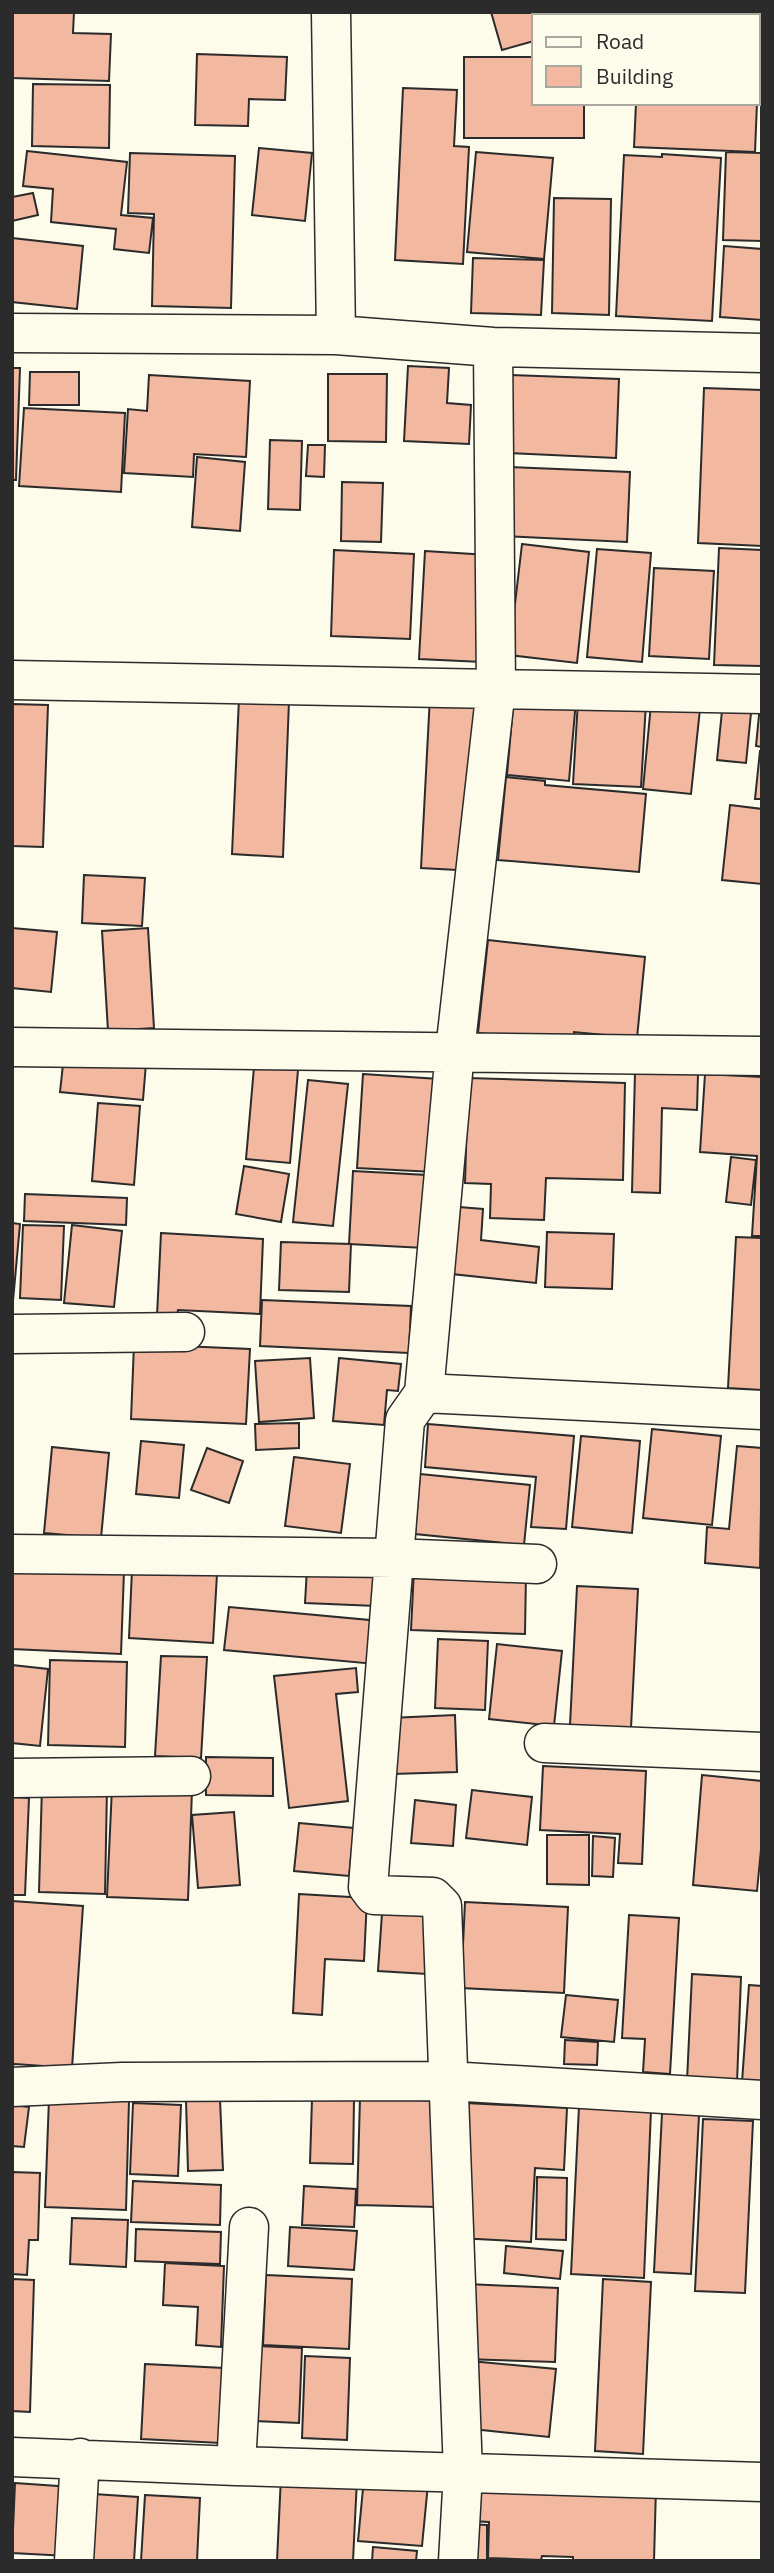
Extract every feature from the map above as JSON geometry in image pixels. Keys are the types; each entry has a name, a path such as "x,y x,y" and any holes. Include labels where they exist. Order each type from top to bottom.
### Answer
{"street":[{"path":"331,12 336,335"},
{"path":"12,333 336,335 493,347 762,353"},
{"path":"458,2561 463,2473 442,1906 433,1897 374,1895 369,1887 405,1420 424,1393 454,1051 496,688 493,347"},
{"path":"12,680 762,694"},
{"path":"12,1046 762,1056"},
{"path":"12,1334 185,1332"},
{"path":"424,1393 762,1410"},
{"path":"12,1554 393,1558 537,1564"},
{"path":"544,1743 762,1752"},
{"path":"12,1778 191,1776"},
{"path":"12,2087 122,2081 449,2081 762,2100"},
{"path":"236,2466 249,2227"},
{"path":"12,2457 762,2482"},
{"path":"74,2561 80,2458"}],"building":[{"path":"12,12 74,12 73,33 111,34 109,81 12,78"},
{"path":"491,12 565,12 532,14 532,42 502,50"},
{"path":"197,54 287,57 285,100 249,99 248,126 195,125"},
{"path":"464,57 532,57 532,105 584,105 584,138 464,138"},
{"path":"33,84 110,85 109,148 32,146"},
{"path":"403,88 457,90 454,146 469,147 463,264 395,260"},
{"path":"636,105 757,105 755,152 634,147"},
{"path":"259,148 312,153 305,221 252,215"},
{"path":"27,151 127,162 121,215 153,218 149,253 114,249 116,229 51,222 53,189 23,186"},
{"path":"476,152 553,158 544,259 467,252"},
{"path":"726,152 762,153 762,241 723,240"},
{"path":"130,153 235,156 231,308 152,306 154,214 128,213"},
{"path":"662,154 721,158 712,321 616,316 624,155 662,157"},
{"path":"33,193 38,215 12,221 12,197"},
{"path":"554,198 611,199 609,315 552,313"},
{"path":"12,238 83,246 77,309 12,302"},
{"path":"724,246 762,249 762,320 720,317"},
{"path":"473,258 544,260 541,315 471,313"},
{"path":"408,366 449,368 447,403 471,405 469,444 404,441"},
{"path":"12,368 20,368 16,480 12,480"},
{"path":"30,372 79,372 79,405 29,405"},
{"path":"328,374 387,374 386,442 328,441"},
{"path":"149,375 250,381 246,457 194,454 193,477 124,473 128,409 147,411"},
{"path":"511,375 619,379 616,458 507,453"},
{"path":"704,388 762,390 762,546 698,543"},
{"path":"24,408 125,413 121,492 19,486"},
{"path":"270,440 302,441 300,510 268,509"},
{"path":"308,445 325,445 324,477 306,476"},
{"path":"197,457 245,462 240,531 192,527"},
{"path":"509,467 630,472 627,542 505,536"},
{"path":"342,482 383,483 381,542 341,541"},
{"path":"522,544 589,552 577,663 509,655"},
{"path":"719,548 762,550 762,666 714,665"},
{"path":"597,549 651,553 642,662 587,657"},
{"path":"334,550 414,554 410,639 331,636"},
{"path":"425,551 488,555 482,662 419,659"},
{"path":"654,568 714,571 709,659 649,656"},
{"path":"514,695 576,700 569,781 507,775"},
{"path":"430,696 484,699 475,871 421,868"},
{"path":"239,698 289,701 283,857 232,854"},
{"path":"578,700 646,703 641,787 573,784"},
{"path":"12,704 48,705 43,847 12,846"},
{"path":"651,704 700,709 691,794 643,789"},
{"path":"762,705 762,747 756,746"},
{"path":"722,711 751,713 746,763 717,760"},
{"path":"760,751 762,799 755,799"},
{"path":"506,777 545,781 545,785 646,794 639,872 498,860"},
{"path":"730,805 762,809 762,884 722,880"},
{"path":"84,875 145,878 142,926 82,923"},
{"path":"12,928 57,932 51,992 12,988"},
{"path":"148,928 154,1028 108,1031 102,931"},
{"path":"488,940 645,957 637,1038 574,1032 573,1043 478,1033"},
{"path":"64,1055 146,1063 143,1100 60,1092"},
{"path":"254,1067 298,1070 290,1163 246,1159"},
{"path":"635,1072 698,1074 697,1110 662,1108 660,1193 632,1192"},
{"path":"363,1074 439,1079 434,1172 357,1168"},
{"path":"705,1074 762,1077 762,1236 752,1236 757,1156 700,1152"},
{"path":"468,1078 625,1083 623,1180 546,1178 544,1220 490,1218 491,1184 465,1183"},
{"path":"308,1080 348,1084 333,1226 293,1222"},
{"path":"98,1103 140,1106 134,1185 92,1181"},
{"path":"731,1157 756,1160 751,1205 726,1202"},
{"path":"244,1166 289,1174 281,1222 236,1214"},
{"path":"353,1171 427,1175 424,1248 349,1244"},
{"path":"25,1194 127,1198 126,1225 24,1221"},
{"path":"459,1207 483,1209 481,1240 539,1247 536,1283 452,1274"},
{"path":"12,1223 20,1224 13,1301 12,1301"},
{"path":"23,1225 64,1226 61,1300 20,1298"},
{"path":"72,1225 122,1231 114,1307 64,1303"},
{"path":"547,1232 614,1234 612,1289 545,1287"},
{"path":"161,1233 263,1239 260,1314 178,1310 177,1317 157,1316"},
{"path":"736,1237 762,1238 762,1390 728,1388"},
{"path":"281,1242 351,1244 349,1292 279,1290"},
{"path":"262,1300 411,1306 409,1353 260,1346"},
{"path":"134,1344 250,1349 246,1424 131,1419"},
{"path":"310,1358 314,1418 259,1422 255,1361"},
{"path":"339,1358 401,1364 398,1391 387,1390 384,1425 333,1421"},
{"path":"299,1423 299,1448 256,1450 255,1424"},
{"path":"428,1424 574,1436 566,1529 531,1527 536,1477 425,1467"},
{"path":"652,1429 721,1436 712,1525 643,1518"},
{"path":"581,1436 640,1441 632,1533 572,1527"},
{"path":"141,1441 184,1445 179,1498 136,1494"},
{"path":"737,1446 762,1448 760,1568 705,1563 707,1527 729,1529"},
{"path":"52,1447 109,1453 101,1538 44,1533"},
{"path":"207,1448 243,1461 229,1503 191,1490"},
{"path":"294,1457 350,1464 341,1533 285,1526"},
{"path":"420,1474 530,1485 524,1545 415,1534"},
{"path":"12,1567 124,1571 121,1654 12,1649"},
{"path":"307,1568 378,1572 376,1606 305,1603"},
{"path":"132,1569 217,1574 213,1643 129,1638"},
{"path":"414,1569 526,1573 525,1634 411,1630"},
{"path":"577,1586 638,1589 631,1728 570,1725"},
{"path":"229,1607 380,1621 375,1664 224,1650"},
{"path":"438,1639 488,1641 485,1710 435,1708"},
{"path":"497,1644 562,1651 554,1726 489,1719"},
{"path":"161,1656 207,1657 201,1758 155,1756"},
{"path":"50,1660 127,1662 125,1747 48,1745"},
{"path":"12,1665 48,1669 40,1746 12,1743"},
{"path":"356,1668 358,1692 336,1694 348,1801 289,1808 274,1676"},
{"path":"455,1715 457,1772 392,1774 390,1718"},
{"path":"206,1757 273,1758 273,1796 206,1795"},
{"path":"543,1766 646,1771 642,1864 618,1863 620,1834 540,1830"},
{"path":"702,1775 762,1781 762,1839 757,1891 693,1885"},
{"path":"42,1786 107,1788 105,1894 39,1892"},
{"path":"112,1787 192,1790 188,1900 107,1897"},
{"path":"472,1790 532,1797 527,1845 466,1838"},
{"path":"12,1797 29,1798 25,1895 12,1895"},
{"path":"415,1800 456,1805 453,1846 411,1843"},
{"path":"234,1812 240,1885 198,1888 192,1815"},
{"path":"299,1823 354,1828 349,1876 294,1871"},
{"path":"547,1835 589,1835 589,1885 547,1884"},
{"path":"593,1836 615,1838 613,1877 592,1876"},
{"path":"299,1894 367,1898 364,1961 325,1959 322,2015 293,2013"},
{"path":"383,1899 433,1904 427,1974 378,1971"},
{"path":"12,1901 83,1906 72,2068 12,2065"},
{"path":"465,1902 568,1907 564,1993 461,1988"},
{"path":"629,1915 679,1918 670,2074 643,2072 645,2039 622,2038"},
{"path":"692,1974 741,1977 737,2083 687,2081"},
{"path":"749,1985 762,1986 762,2084 742,2082"},
{"path":"566,1995 618,2000 614,2042 561,2037"},
{"path":"565,2040 598,2042 597,2065 564,2064"},
{"path":"49,2098 129,2101 126,2210 45,2207"},
{"path":"360,2098 441,2101 438,2207 357,2205"},
{"path":"220,2099 223,2170 188,2171 186,2100"},
{"path":"312,2099 354,2100 353,2164 310,2163"},
{"path":"133,2103 181,2105 178,2176 130,2174"},
{"path":"465,2103 567,2108 564,2170 535,2168 531,2242 458,2238"},
{"path":"12,2105 29,2107 24,2147 12,2146"},
{"path":"579,2106 651,2110 644,2278 571,2274"},
{"path":"662,2113 699,2115 691,2274 654,2272"},
{"path":"703,2119 753,2121 745,2293 695,2291"},
{"path":"12,2172 40,2173 38,2240 29,2240 27,2275 12,2274"},
{"path":"537,2177 567,2178 566,2240 536,2239"},
{"path":"133,2181 221,2185 220,2225 131,2222"},
{"path":"304,2186 356,2189 354,2227 302,2225"},
{"path":"72,2218 128,2220 126,2267 70,2264"},
{"path":"290,2227 357,2231 354,2270 288,2266"},
{"path":"136,2229 221,2232 220,2264 135,2261"},
{"path":"506,2246 563,2251 560,2279 504,2273"},
{"path":"165,2263 224,2266 221,2347 196,2345 198,2307 163,2305"},
{"path":"266,2275 352,2279 349,2349 263,2345"},
{"path":"12,2279 34,2280 30,2412 12,2411"},
{"path":"603,2279 651,2282 643,2454 595,2451"},
{"path":"467,2284 558,2288 555,2362 464,2359"},
{"path":"258,2346 302,2348 299,2423 255,2421"},
{"path":"305,2356 350,2358 347,2440 302,2438"},
{"path":"470,2361 556,2369 549,2437 463,2428"},
{"path":"145,2364 224,2368 221,2443 141,2439"},
{"path":"281,2476 357,2479 353,2561 277,2561"},
{"path":"364,2478 428,2484 422,2546 358,2541"},
{"path":"472,2482 656,2487 654,2561 573,2561 573,2557 542,2556 541,2560 488,2558 489,2522 471,2521"},
{"path":"15,2483 72,2487 68,2556 12,2553"},
{"path":"94,2494 138,2497 134,2561 91,2561"},
{"path":"145,2495 200,2498 197,2561 141,2561"},
{"path":"467,2524 487,2525 487,2561 466,2561"},
{"path":"373,2547 417,2551 416,2561 372,2561"}]}
